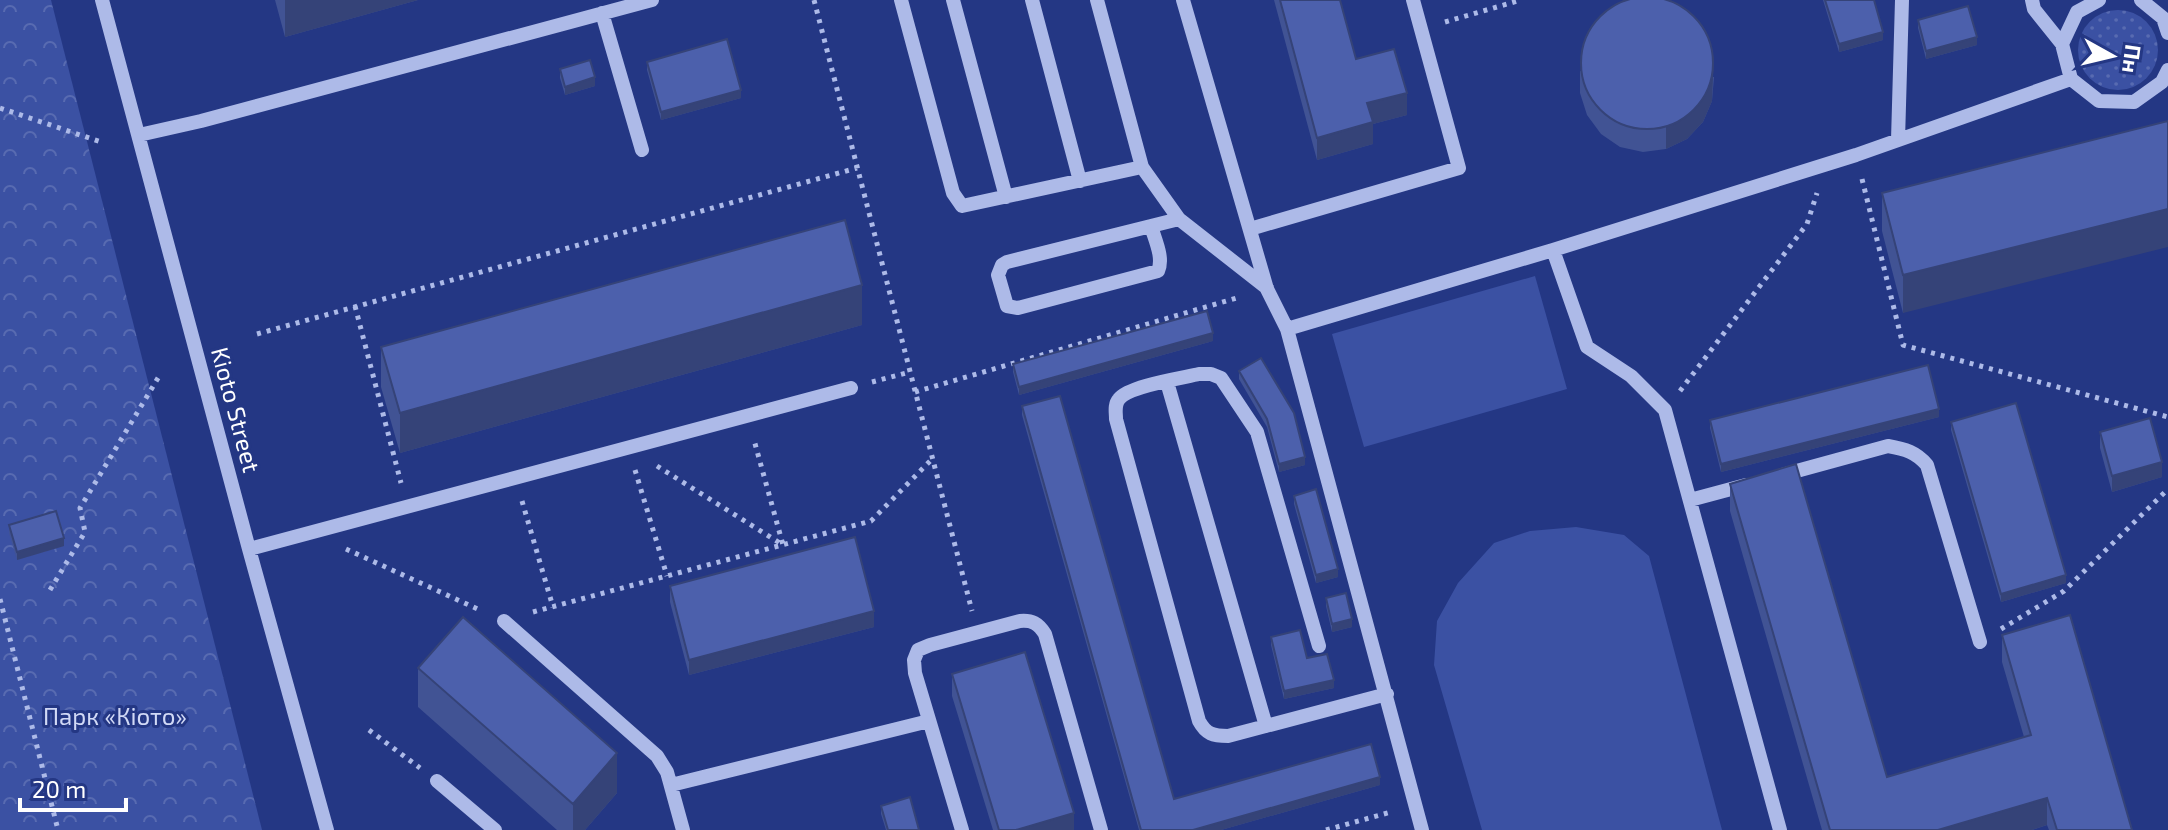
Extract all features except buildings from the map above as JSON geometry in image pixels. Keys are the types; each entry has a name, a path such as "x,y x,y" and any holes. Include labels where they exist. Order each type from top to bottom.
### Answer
{"street":[{"name":"Kioto Street","path":"102,0 327,830"},
{"path":"139,135 652,0"},
{"path":"901,0 956,200 962,206 1142,167"},
{"path":"953,0 1006,197"},
{"path":"1032,0 1080,181"},
{"path":"1097,0 1142,167 1179,219 1267,289"},
{"path":"1183,0 1267,289 1287,329 1422,830"},
{"path":"1250,229 1459,168 1413,0"},
{"path":"1898,140 1902,0"},
{"path":"2032,0 2034,9 2062,44 2071,79 2099,101 2134,102 2162,82 2168,70"},
{"path":"2062,44 2077,12 2099,0"},
{"path":"2141,0 2163,18 2168,33"},
{"path":"602,13 642,150"},
{"path":"1287,329 1828,164 2071,79"},
{"path":"1151,226 1161,265 1158,271 1018,308 1007,306 998,275 1002,265 1151,226 1179,219"},
{"path":"1553,250 1587,347 1631,376 1665,410 1780,830"},
{"path":"1319,646 1257,432 1221,378 1199,374 1131,391 1120,397 1115,406 1116,419 1199,721 1205,731 1215,736 1228,736 1387,694"},
{"path":"1167,382 1266,726"},
{"path":"249,549 851,388"},
{"path":"1690,500 1888,446 1919,455 1927,465 1980,642"},
{"path":"504,621 657,756 667,772 683,830"},
{"path":"962,830 915,673 914,660 918,650 977,632 1029,621 1038,624 1045,634 1101,830"},
{"path":"671,785 929,721"},
{"path":"437,781 495,830"}],"path":[{"path":"814,0 977,632"},
{"path":"1421,29 1521,0"},
{"path":"0,108 101,142"},
{"path":"1856,155 1903,345 2168,417"},
{"path":"1665,410 1807,224 1828,164"},
{"path":"257,334 857,168"},
{"path":"915,392 1267,289"},
{"path":"355,306 407,505"},
{"path":"851,388 910,372"},
{"path":"50,590 85,532 80,508 161,373"},
{"path":"747,416 783,545"},
{"path":"628,447 783,545"},
{"path":"628,447 667,576"},
{"path":"309,531 504,621 871,521 933,458"},
{"path":"514,477 553,607"},
{"path":"1980,642 2064,591 2168,489"},
{"path":"0,601 58,830"},
{"path":"369,730 437,781"},
{"path":"1326,830 1415,805"}],"green space":[{"name":"Парк «Кіото»","path":"0,0 51,0 262,830 0,830"},
{"path":"2118,10 2133,13 2146,22 2155,35 2158,50 2155,65 2146,78 2133,87 2118,90 2103,87 2090,78 2081,65 2078,50 2081,35 2090,22 2103,13"},
{"path":"1535,276 1567,389 1364,447 1332,334"},
{"path":"1576,527 1624,535 1649,556 1722,830 1482,830 1434,665 1437,621 1458,583 1494,543 1530,531"}]}
